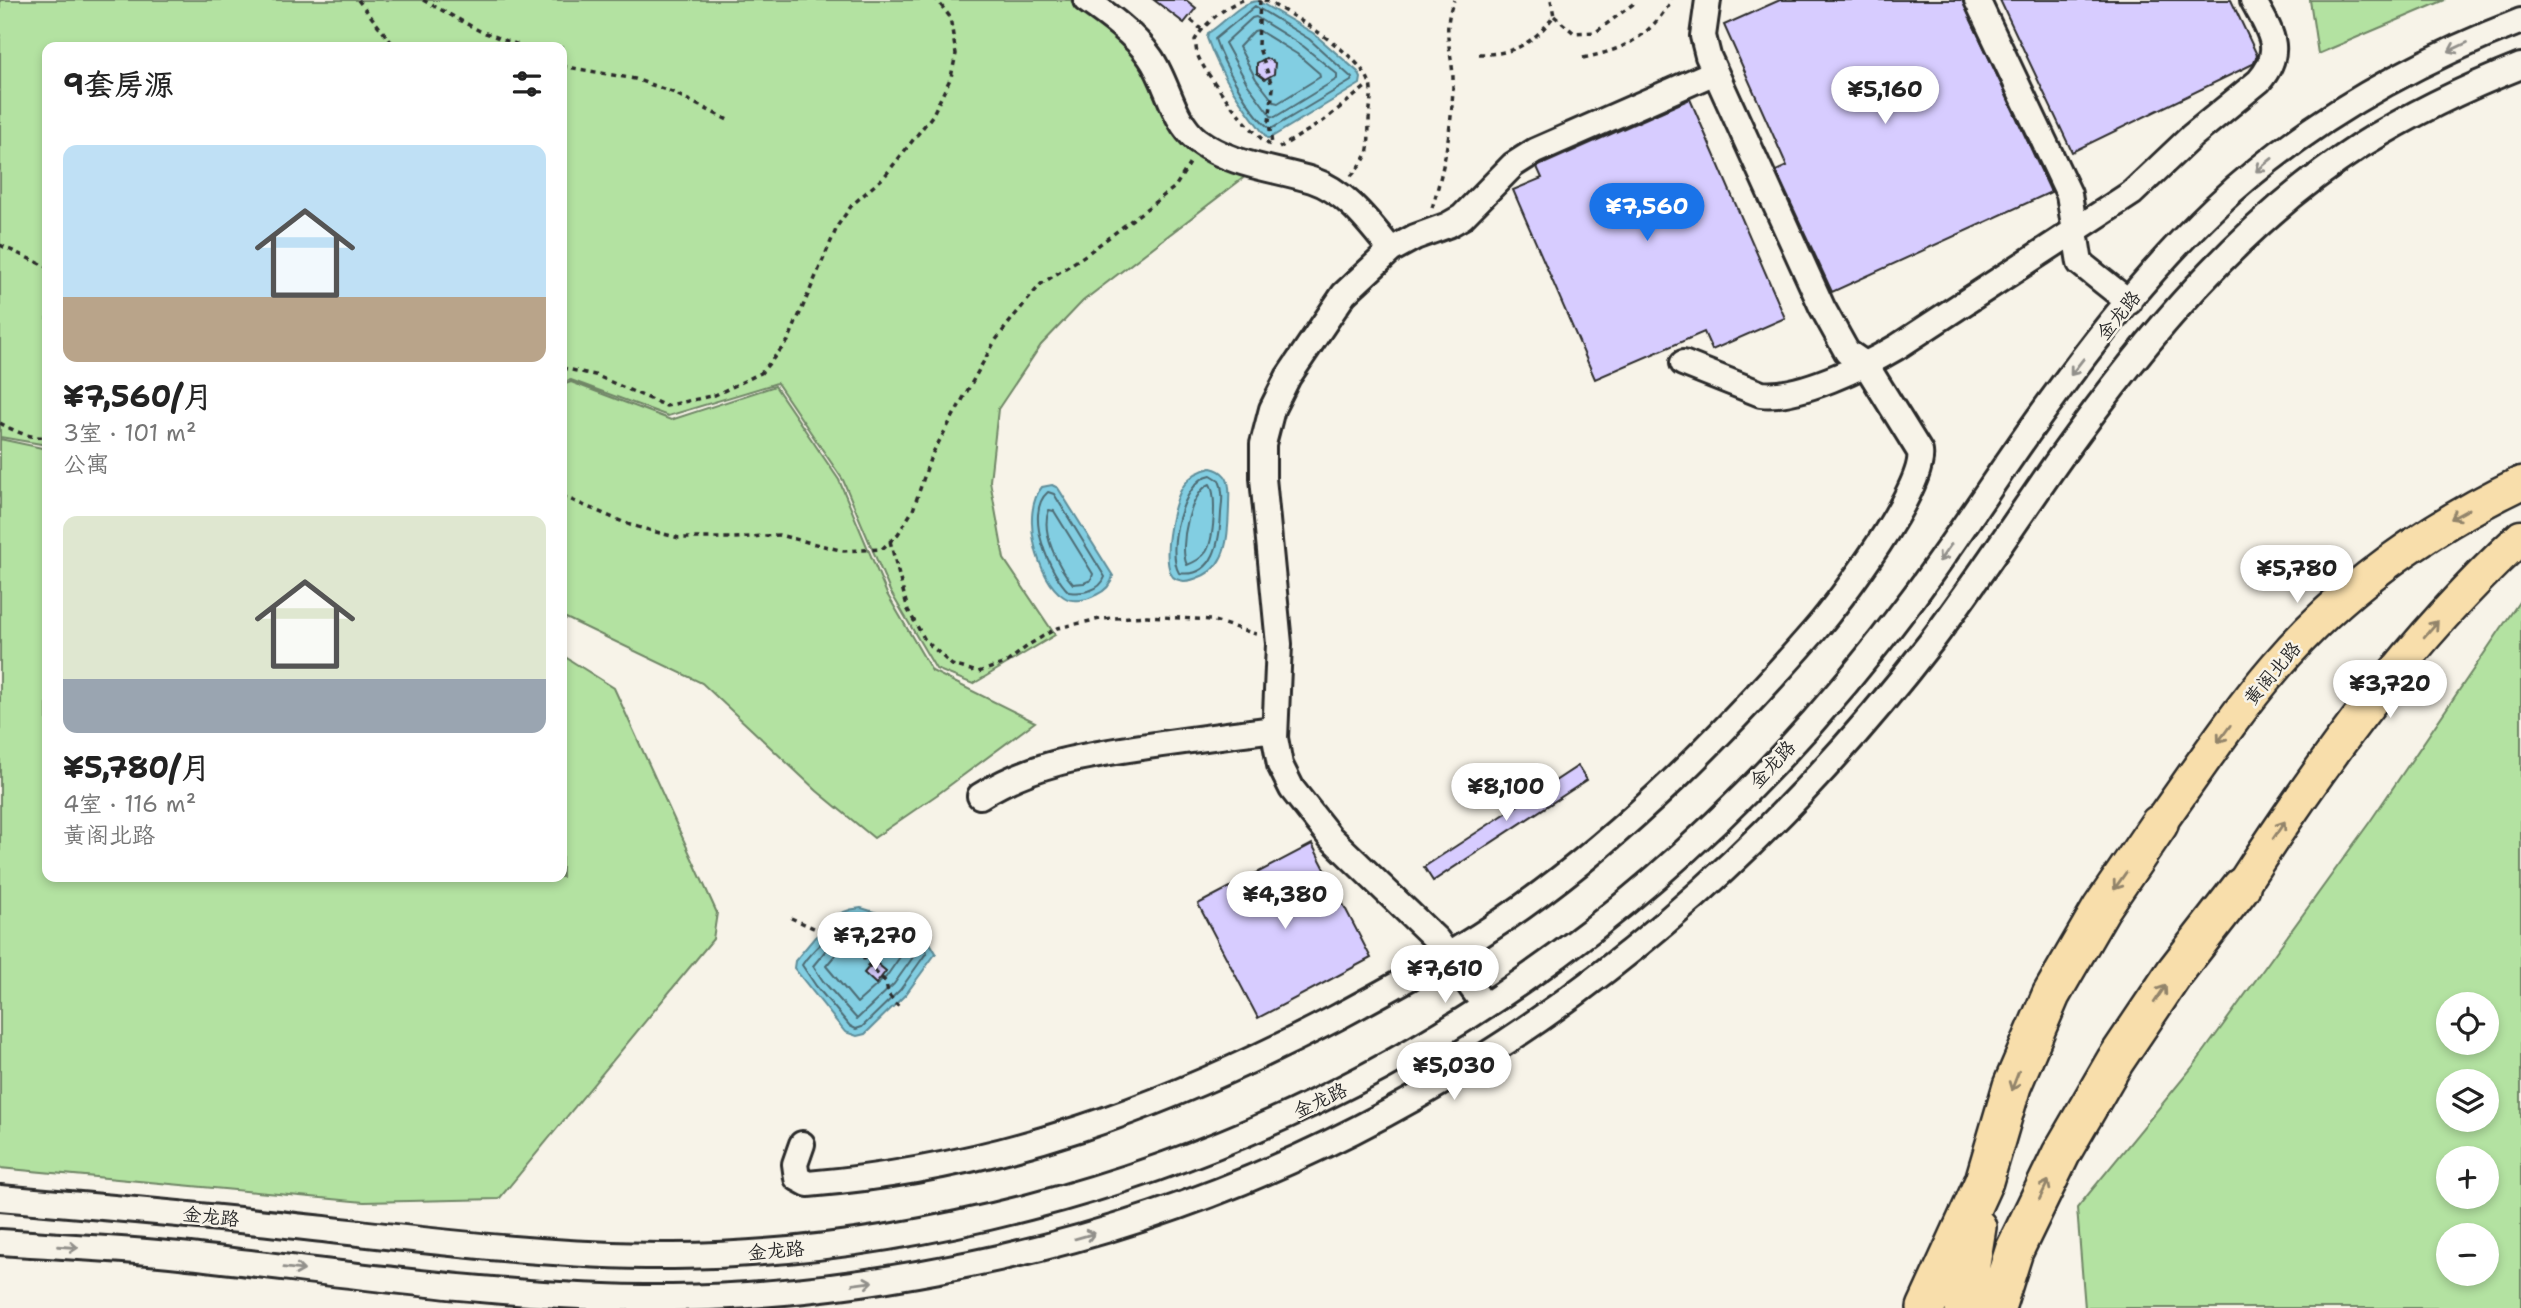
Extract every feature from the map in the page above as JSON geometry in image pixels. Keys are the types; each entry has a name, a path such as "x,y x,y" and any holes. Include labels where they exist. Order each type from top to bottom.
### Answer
{"highway":[{"path":"1964,1308 1984,1181 2012,1086 2051,995 2101,909 2159,824"},
{"path":"1996,1308 2014,1251 2061,1154 2115,1061 2175,972 2241,887"},
{"path":"1926,1308 1984,1181"},
{"path":"2014,1251 2019,1308"}],"main road":[{"name":"黄阁北路","path":"2159,824 2249,699 2307,632 2365,579 2410,546 2447,522 2521,483"},
{"path":"2241,887 2322,768 2400,665 2486,568 2521,537"}],"street":[{"path":"1086,0 1131,36 1150,57 1183,124 1198,140 1249,166 1314,180 1337,193 1391,250"},
{"path":"802,1144 794,1172 797,1178 808,1184 896,1175 1045,1141 1147,1106 1224,1073 1374,998 1523,906 1593,851 1661,792 1781,669 1835,606 1859,574 1902,503 1920,468 1920,452 1866,365 1847,352 1822,307 1708,56 1703,36 1708,0"},
{"path":"1977,0 2069,194 2080,263 2129,302"},
{"path":"1683,363 1761,394 1774,396 1866,365 1897,347 2132,193 2192,136 2259,80 2273,59 2272,36 2253,0"},
{"name":"金龙路","path":"0,1198 176,1212 444,1243 614,1255 734,1254 863,1241 988,1218 1167,1166 1231,1141 1355,1084 1414,1051 1539,970 1636,895 1736,803 1870,653 1911,601 2048,404 2129,302 2215,207 2273,158 2334,113 2399,75 2521,21"},
{"path":"0,1242 168,1254 425,1284 553,1295 671,1298 739,1296 870,1283 1049,1246 1183,1204 1312,1152 1375,1120 1497,1049 1576,994 1662,927 1765,832 1902,678 1944,624 2103,400 2170,316 2218,264 2298,191 2357,148 2420,111 2521,66"},
{"path":"1485,1006 1449,954 1330,837 1308,811 1280,765 1275,729 1279,644 1263,478 1266,426 1288,377 1325,319 1344,294 1391,250 1462,217 1513,165 1535,151 1716,72"},
{"path":"980,796 1026,771 1080,756 1275,729"}],"path":[{"path":"358,0 391,42"},
{"path":"423,0 480,31 510,42"},
{"path":"567,369 595,375 666,406 715,395 761,373 788,341 838,225 852,205 884,177 932,116 951,77 956,54 950,17 937,0"},
{"path":"1243,0 1222,10 1202,29 1195,40 1198,57 1249,126 1272,146 1286,150"},
{"path":"1272,146 1269,121 1273,88 1258,45 1262,0 1312,27 1355,62 1370,83 1367,158 1337,193"},
{"path":"1424,234 1440,182 1450,124 1454,83 1446,32 1448,15 1454,0"},
{"path":"1551,0 1554,16 1574,33 1596,33 1635,0"},
{"path":"1583,58 1610,52 1644,35 1672,0"},
{"path":"1479,54 1502,55 1523,45 1542,32 1554,16"},
{"path":"1191,20 1202,29"},
{"path":"567,67 635,79 671,92 730,121"},
{"path":"1279,148 1322,122 1370,83"},
{"path":"567,498 630,525 679,538 779,535 844,551 882,549 898,534 913,510 932,456 1002,332 1041,284 1087,254 1175,187 1189,163 1189,132"},
{"path":"0,245 42,265"},
{"path":"0,423 16,432 42,438"},
{"path":"890,541 908,610 925,640 951,665 978,672 1006,663 1057,628 1100,619 1135,617 1211,620 1279,644"},
{"path":"885,913 878,928 865,939 864,961 886,982 888,994 898,1006"},
{"path":"791,918 832,936 835,940 847,941 853,948 864,951"}],"green space":[{"path":"0,0 1070,0 1104,21 1146,62 1182,138 1247,175 1083,301 1041,345 998,409 990,481 1004,559 1055,635 973,684 936,669 890,591 843,480 777,383 668,416 571,380 567,381 567,42 42,42 42,444 0,437"},
{"path":"2310,0 2445,0 2318,54"},
{"path":"571,382 671,420 775,386 839,480 887,594 932,671 1035,722 874,838 817,791 702,683 567,618 567,383"},
{"path":"0,439 42,448 42,882 567,882 567,658 614,688 717,913 713,939 499,1199 364,1202 0,1168"},
{"path":"2521,599 2521,1308 2085,1308 2077,1208 2195,1064 2369,823"}],"water":[{"path":"1258,1 1313,33 1358,72 1361,78 1360,84 1270,138 1267,138 1233,90 1218,65 1207,38 1208,33 1238,9"},
{"path":"1211,468 1223,474 1229,487 1226,545 1218,562 1204,575 1192,580 1178,580 1171,574 1168,554 1176,503 1190,478"},
{"path":"1052,485 1058,488 1113,576 1105,590 1088,598 1076,600 1064,597 1054,588 1039,561 1032,528 1032,512 1042,487"},
{"path":"861,908 914,928 930,943 936,953 906,994 865,1034 857,1036 845,1032 794,968 795,961 827,923 843,912"}],"building":[{"path":"1154,0 1186,0 1196,8 1184,23"},
{"path":"1780,0 1962,0 2051,192 1832,292 1776,171 1787,166 1724,25"},
{"path":"2000,0 2231,0 2257,55 2253,64 2072,152"},
{"path":"1266,58 1275,63 1274,74 1265,79 1257,73 1257,63"},
{"path":"1690,99 1785,318 1712,350 1704,332 1595,379 1513,190 1542,178 1537,167"},
{"path":"1578,766 1587,780 1433,881 1424,867"},
{"path":"1312,844 1371,958 1258,1018 1198,904"},
{"path":"874,961 886,971 876,984 864,973"}]}
